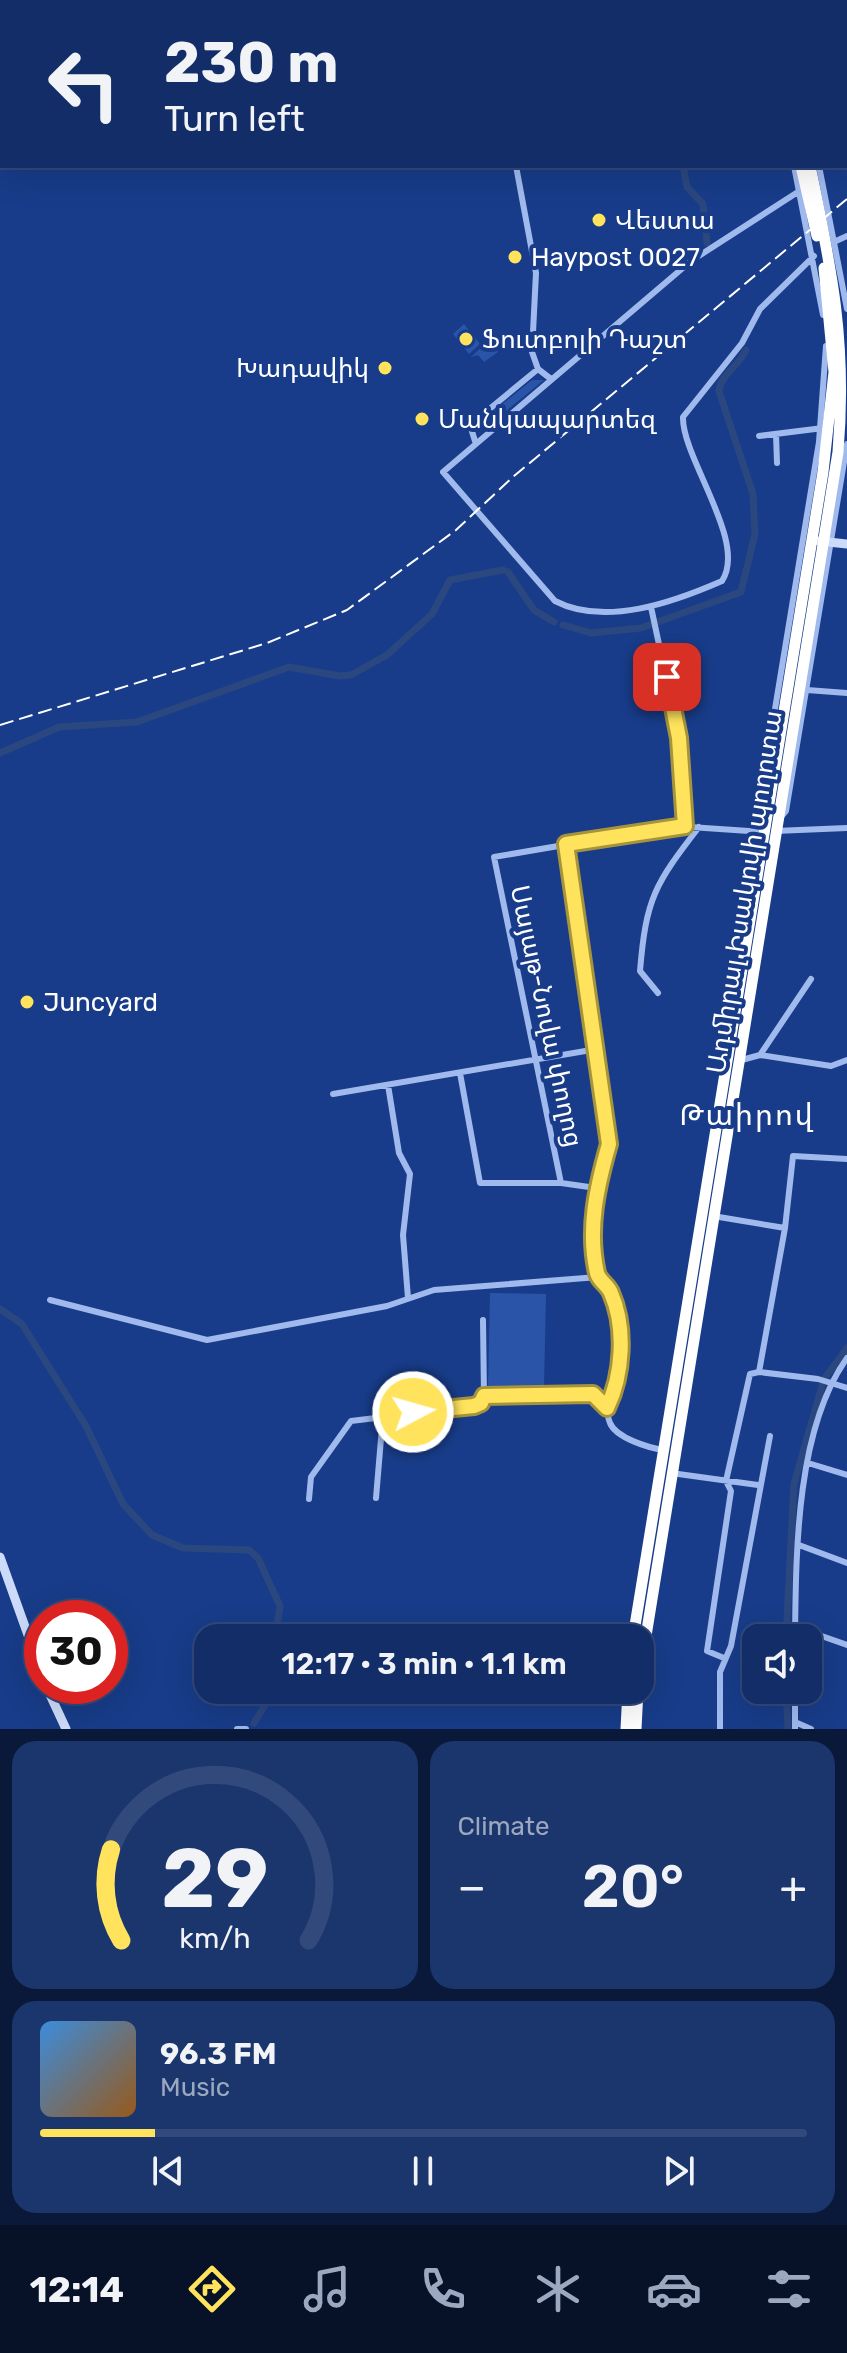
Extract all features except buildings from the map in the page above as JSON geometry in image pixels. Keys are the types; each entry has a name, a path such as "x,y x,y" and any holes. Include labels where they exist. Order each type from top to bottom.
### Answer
{"highway":[{"name":"Ադմիրալ Իսակովի պողոտա","path":"802,168 814,201"},
{"name":"Ադմիրալ Իսակովի պողոտա","path":"635,1624 818,541 838,452 843,371 836,290 814,201 810,168"},
{"name":"Ադմիրալ Իսակովի պողոտա","path":"818,541 824,428 834,372 824,246"},
{"name":"Ադմիրալ Իսակովի պողոտա","path":"648,1624 738,1061 771,825"},
{"path":"628,1704 628,1727"},
{"path":"628,1727 634,1704"}],"street":[{"path":"516,168 536,273 532,352 538,369 551,379"},
{"path":"795,168 801,190 814,201"},
{"path":"819,168 814,201 824,246 847,309"},
{"path":"801,190 691,261 475,441 443,472 555,601 569,608 651,607 717,583 726,575 724,530 683,417 742,343 760,309 824,246 847,236"},
{"path":"475,441 470,425 538,369"},
{"path":"759,436 824,428"},
{"path":"776,434 777,463"},
{"path":"771,825 761,794 818,541 847,444"},
{"path":"818,541 847,544"},
{"path":"771,825 786,811 807,690 818,541"},
{"path":"651,607 679,738 685,826"},
{"path":"807,690 847,693"},
{"path":"607,1408 615,1393 622,1334 611,1290 598,1277 593,1230 596,1188 609,1144 566,844 685,826 847,828"},
{"path":"658,993 640,971 644,925 658,879 699,827"},
{"name":"Սայաթ-Նովա փողոց","path":"561,1183 494,857 566,844"},
{"path":"760,1055 811,979"},
{"path":"333,1094 597,1049"},
{"path":"738,1061 760,1055 831,1066 847,1060"},
{"path":"460,1073 477,1178 482,1184 561,1183 596,1188"},
{"path":"388,1085 399,1153 410,1174 403,1235 408,1298"},
{"path":"759,1372 785,1228 793,1156 847,1159"},
{"path":"713,1216 785,1228"},
{"path":"50,1300 207,1340 387,1306 434,1290 598,1277"},
{"path":"309,1499 311,1477 351,1421 481,1403 484,1396 483,1320"},
{"path":"796,1624 799,1545 808,1463 829,1382 847,1358"},
{"path":"724,1658 707,1651 731,1491 726,1481 750,1374 759,1372 818,1379 847,1388"},
{"path":"484,1396 593,1394 607,1408 613,1430 664,1450"},
{"path":"376,1498 383,1415"},
{"path":"720,1729 720,1672 731,1646 758,1485 770,1436"},
{"path":"808,1463 847,1475"},
{"path":"671,1473 758,1485"},
{"path":"799,1545 847,1563"},
{"path":"0,1557 24,1624"},
{"path":"822,1636 847,1645"},
{"path":"54,1704 66,1729"},
{"path":"795,1704 795,1726 811,1729"}],"shaded area":[{"name":"Ֆուտբոլի Դաշտ","path":"464,324 480,344 469,354 453,334"},
{"path":"488,341 498,352 484,362 478,355 471,357"},
{"path":"532,380 544,380 479,433 480,422"},
{"path":"490,1293 546,1294 544,1387 488,1386"}],"waterway":[{"path":"683,168 687,187 703,204 707,243"},
{"path":"563,625 591,633 641,628 741,592 755,534 753,494 719,391 724,379 746,350"},
{"path":"0,753 59,727 137,722 289,667 351,675 387,655 432,614 450,580 503,570"},
{"path":"508,572 534,610 554,622"},
{"path":"0,1309 22,1324 86,1426 123,1504 152,1535 183,1548 249,1550 258,1558 280,1606 277,1624"},
{"path":"787,1624 794,1484 824,1379 847,1348"},
{"path":"254,1723 266,1704"},
{"path":"787,1704 788,1729"}],"railway":[{"path":"0,725 267,643 347,610 456,530 514,476 847,199"}],"place":[{"name":"Վեստա","path":"599,220"},
{"name":"Haypost 0027","path":"515,257"},
{"name":"Ֆուտբոլի Դաշտ","path":"466,339"},
{"name":"Խադավիկ","path":"385,368"},
{"name":"Մանկապարտեզ","path":"422,419"},
{"name":"Juncyard","path":"27,1002"}],"district":[{"name":"Թաիրով","path":"747,1115"}],"route":[{"path":"413,1412 474,1406 481,1403 484,1396 546,1394 593,1394 607,1408 615,1393 622,1334 611,1290 598,1277 593,1230 596,1188 609,1144 566,844 685,826 679,738 667,677"}]}
